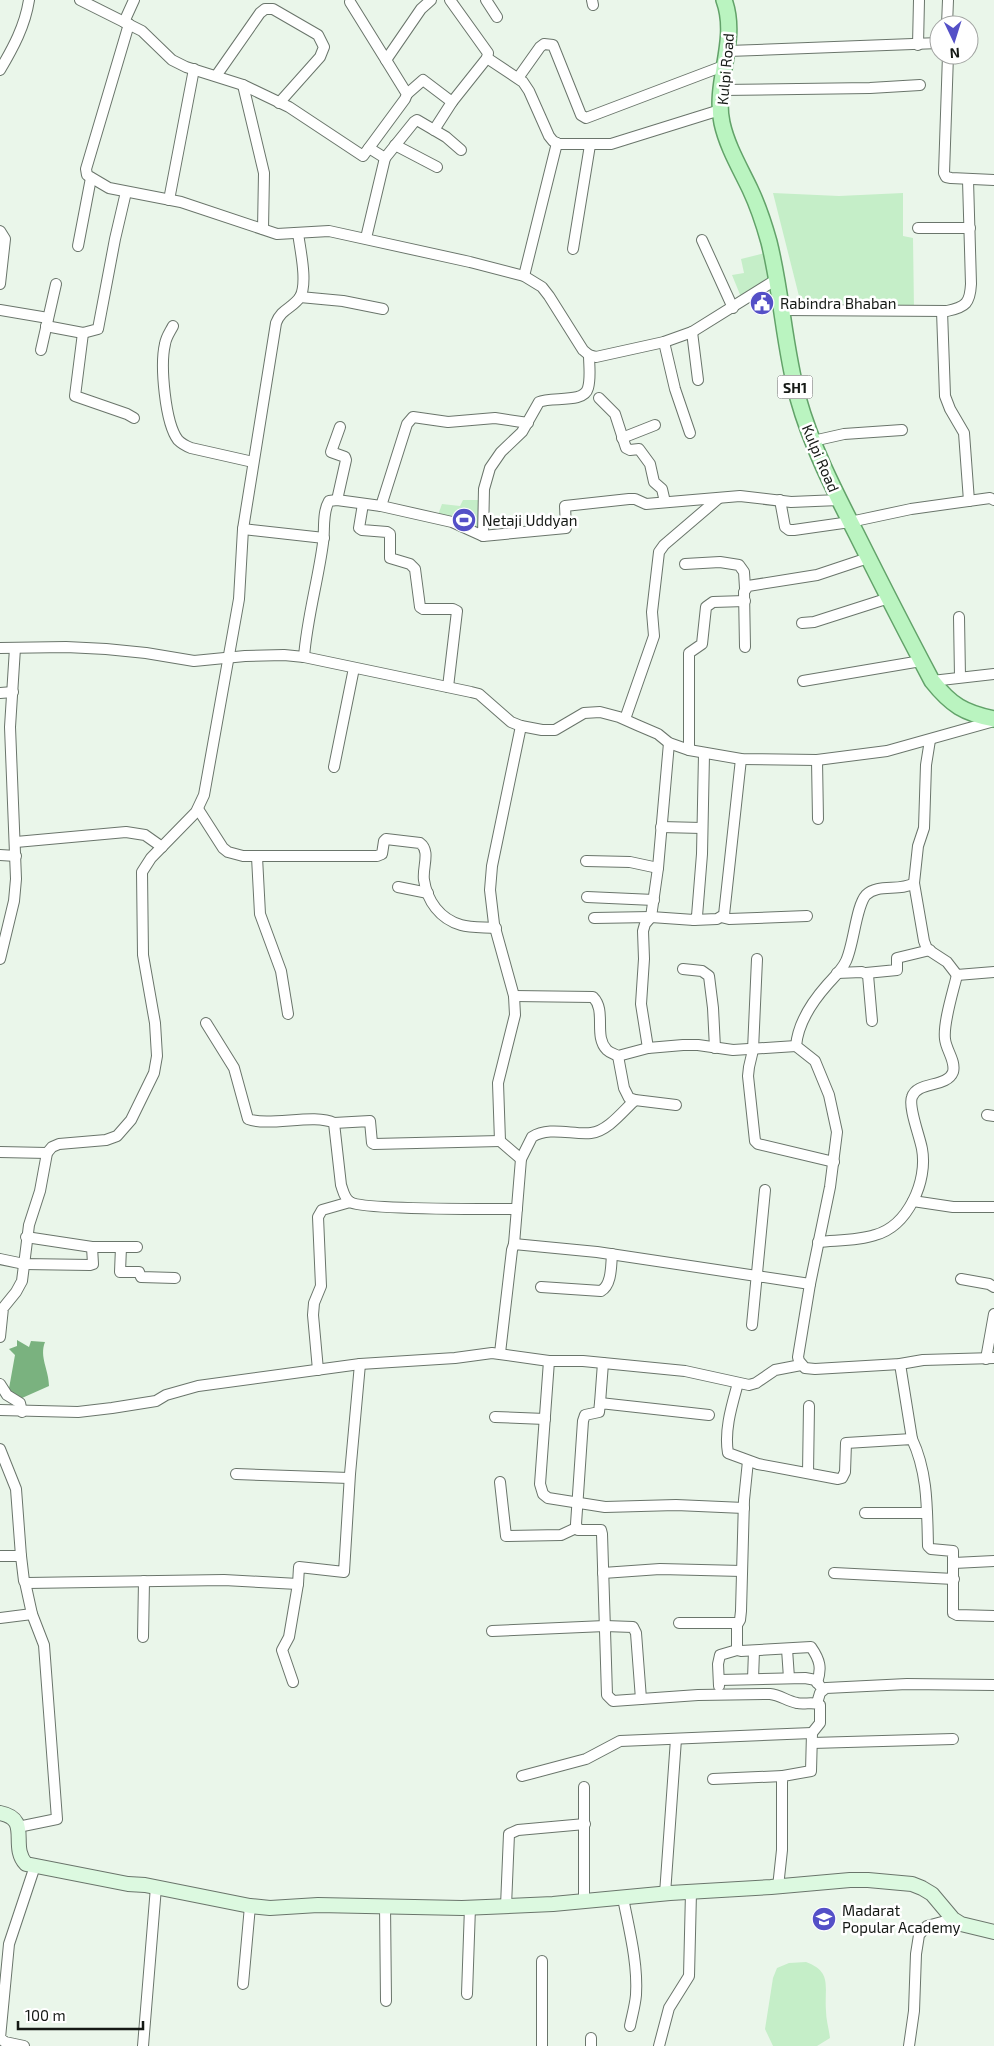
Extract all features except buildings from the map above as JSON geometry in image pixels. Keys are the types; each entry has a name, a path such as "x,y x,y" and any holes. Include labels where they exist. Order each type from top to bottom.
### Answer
{"main road":[{"name":"Kulpi Road","path":"724,0 728,20 727,58 720,110 726,136 758,209 768,242 777,279 798,398 814,441 839,500 932,681 943,695 959,708 994,720"},
{"path":"0,1812 12,1816 18,1827 19,1845 26,1864 250,1906 270,1908 318,1905 385,1905 470,1908 850,1880 912,1884 932,1894 953,1918 961,1924 994,1932"}],"street":[{"path":"0,70 20,33 29,0"},
{"path":"80,0 149,36 172,60 243,85 279,103 363,156 407,94 423,80 452,102"},
{"path":"134,0 86,165 86,172 92,178 109,188 201,207 276,234 321,230 366,238 524,276 542,287 576,340 589,355 588,388 586,391 576,398 543,400 537,405 522,432 494,460 486,479 483,536"},
{"path":"386,60 409,26 431,0"},
{"path":"434,130 452,102 487,58 486,50 450,0"},
{"path":"486,0 497,17"},
{"path":"918,45 919,0"},
{"path":"947,15 948,0"},
{"path":"350,2 407,94"},
{"path":"216,76 268,4 273,9 318,35 324,44 320,57 279,103"},
{"path":"518,78 540,47 544,44 553,45 581,115 586,118 727,58 929,44"},
{"path":"487,58 518,78 529,91 549,136 557,143 611,144 720,110"},
{"path":"948,65 944,173 946,177 968,180 994,180"},
{"path":"170,200 194,69"},
{"path":"243,85 264,174 263,229"},
{"path":"722,90 870,88 920,85"},
{"path":"366,238 385,158 415,120 434,130 461,150"},
{"path":"524,276 557,143"},
{"path":"395,145 437,168"},
{"path":"573,249 590,145"},
{"path":"369,148 385,158"},
{"path":"78,246 92,178"},
{"path":"782,310 942,311 960,308 966,304 970,294 968,180"},
{"path":"0,310 83,333 96,331 100,325 115,239 126,192"},
{"path":"918,228 970,228"},
{"path":"0,232 4,239 0,284"},
{"path":"0,1337 4,1306 16,1292 22,1281 26,1237 40,1191 47,1153 52,1147 59,1144 106,1140 117,1136 131,1120 154,1073 157,1056 155,1024 142,955 141,877 144,868 198,810 204,795 240,599 243,528 276,323 283,311 300,297 303,276 298,233"},
{"path":"702,240 733,308"},
{"path":"589,355 604,356 664,342 692,332 777,279"},
{"path":"41,350 56,284"},
{"path":"300,297 343,301 383,309"},
{"path":"942,311 945,396 964,433 969,501"},
{"path":"173,326 164,345 163,367 169,418 178,439 184,445 191,448 254,462"},
{"path":"692,332 698,380"},
{"path":"83,333 75,396 134,418"},
{"path":"664,342 675,389 690,433"},
{"path":"599,398 615,414 626,448 642,451 650,464 654,482 662,489 665,502"},
{"path":"381,506 407,424 413,417 448,422 495,418 528,423"},
{"path":"622,438 655,425"},
{"path":"337,500 346,460 331,452 340,427"},
{"path":"814,441 844,434 902,430"},
{"path":"304,657 309,611 324,538 328,503 331,500 381,506 452,522 483,536 566,528 565,506 629,499 635,499 640,503 646,504 752,496 791,502 839,500"},
{"path":"625,719 654,636 652,612 659,552 664,545 719,498"},
{"path":"780,500 785,527 789,530 850,522 911,509 990,498 994,500"},
{"path":"363,504 359,528 390,534 390,558 410,564 415,569 420,607 423,609 453,609 457,611 448,686"},
{"path":"243,528 324,538"},
{"path":"745,588 752,584 806,578 868,558"},
{"path":"685,564 720,562 739,565 744,572 745,646"},
{"path":"802,623 814,622 889,598"},
{"path":"689,750 689,653 702,644 706,607 713,602 744,602"},
{"path":"959,616 960,678"},
{"path":"0,648 66,647 128,651 194,661 270,655 304,657 479,694 512,722 521,726 542,730 555,730 584,713 600,712 625,719 658,734 669,742 689,750 740,759 817,760 887,751 994,720"},
{"path":"0,959 14,901 16,842 10,727 15,648"},
{"path":"803,681 921,661"},
{"path":"334,767 354,668"},
{"path":"932,681 994,674"},
{"path":"0,693 13,692"},
{"path":"500,1140 498,1083 515,1015 514,996 490,902 492,866 521,726"},
{"path":"930,740 926,765 924,828 918,846 914,883 924,941 930,950 947,962 957,975"},
{"path":"648,1048 642,1016 643,931 645,924 651,917 654,900 669,742"},
{"path":"694,920 698,910 704,754"},
{"path":"721,918 725,909 740,759"},
{"path":"817,760 818,819"},
{"path":"198,810 223,848 235,855 257,857 374,856 382,854 386,839 420,843 425,848 423,879 438,914 461,926 496,928"},
{"path":"661,827 702,828"},
{"path":"16,842 126,832 145,835 162,847"},
{"path":"0,855 16,856"},
{"path":"257,857 259,910 281,971 288,1014"},
{"path":"586,861 630,862 658,868"},
{"path":"796,1046 797,1036 808,1011 846,963 853,944 862,904 867,895 876,889 909,886 914,883"},
{"path":"398,887 428,893"},
{"path":"587,897 654,900"},
{"path":"594,918 651,917 694,920 807,916"},
{"path":"837,973 897,970 897,958 930,950"},
{"path":"757,959 753,1050 748,1076 755,1141 758,1144 834,1162"},
{"path":"683,969 702,971 709,976 715,1048"},
{"path":"957,975 994,972"},
{"path":"866,973 869,978 872,1021"},
{"path":"818,1242 876,1235 895,1224 918,1192 923,1174 923,1164 922,1150 911,1104 912,1096 916,1091 950,1077 953,1071 953,1063 945,1039 950,1004 957,975"},
{"path":"514,996 593,997 599,1006 603,1044 607,1051 618,1056 648,1048 683,1045 753,1050 796,1046 815,1061 829,1095 837,1132 834,1162 798,1357 801,1365 805,1368 816,1370 900,1364 923,1360 990,1358 994,1314"},
{"path":"206,1023 234,1068 248,1119 324,1120 334,1123 370,1120 372,1143 374,1144 500,1140 521,1159"},
{"path":"618,1056 629,1098 676,1106"},
{"path":"500,1353 514,1244 521,1159 532,1137 537,1134 592,1133 601,1130 635,1100"},
{"path":"334,1123 341,1185 344,1194 350,1202"},
{"path":"0,1152 47,1153"},
{"path":"752,1325 765,1190"},
{"path":"913,1201 953,1207 994,1207"},
{"path":"318,1370 313,1315 314,1303 321,1286 318,1217 322,1210 350,1202 395,1206 517,1209"},
{"path":"26,1237 92,1247 137,1247"},
{"path":"514,1244 612,1254 810,1284"},
{"path":"0,1259 24,1264 92,1264 92,1247"},
{"path":"121,1247 120,1272 139,1272 141,1277 175,1278"},
{"path":"541,1287 601,1291 606,1289 612,1254"},
{"path":"961,1278 989,1284 994,1287"},
{"path":"0,1416 0,1410 78,1412 112,1408 156,1401 166,1395 193,1387 360,1364 500,1353 549,1361 603,1363 685,1370 738,1383 756,1383 771,1372 801,1365"},
{"path":"549,1361 540,1484 543,1494 548,1498 605,1507 676,1505 744,1508"},
{"path":"576,1528 582,1421 586,1415 599,1412 603,1363"},
{"path":"293,1682 282,1650 291,1628 299,1568 344,1572 349,1478 360,1364"},
{"path":"900,1364 912,1439 922,1465 926,1489 928,1546 931,1549 953,1551 952,1613 957,1615 994,1616"},
{"path":"738,1383 730,1416 727,1448 728,1453 748,1461 838,1479 842,1478 844,1472 846,1443 912,1439"},
{"path":"0,1384 7,1395 20,1403 22,1412"},
{"path":"600,1403 709,1415"},
{"path":"808,1473 809,1406"},
{"path":"495,1416 545,1419"},
{"path":"0,1449 16,1489 25,1582 32,1614 44,1645 57,1819 18,1827"},
{"path":"736,1650 737,1625 741,1612 744,1508 748,1461"},
{"path":"236,1474 349,1478"},
{"path":"500,1482 506,1536 561,1535 576,1528 578,1530 601,1530 608,1695 613,1701 775,1694 799,1704 817,1704"},
{"path":"864,1514 927,1513"},
{"path":"0,1556 21,1556"},
{"path":"954,1563 994,1561"},
{"path":"603,1573 650,1569 742,1571"},
{"path":"834,1573 954,1579"},
{"path":"25,1582 224,1580 298,1584"},
{"path":"143,1637 144,1581"},
{"path":"0,1618 32,1614"},
{"path":"679,1623 732,1622 737,1625"},
{"path":"492,1631 630,1626 635,1629 640,1699"},
{"path":"713,1779 783,1776 811,1771 812,1738 820,1723 820,1706 817,1704 821,1673 820,1659 812,1647 754,1651 736,1650 720,1655 718,1664 719,1696"},
{"path":"787,1649 789,1678"},
{"path":"753,1679 754,1651"},
{"path":"719,1680 810,1678 820,1686 906,1684 994,1685"},
{"path":"522,1776 586,1759 620,1741 812,1738 953,1739"},
{"path":"665,1894 676,1739"},
{"path":"778,1886 782,1850 783,1776"},
{"path":"584,1787 584,1901"},
{"path":"506,1906 509,1834 518,1830 585,1824"},
{"path":"24,2046 5,2042 0,2038 9,1944 35,1866"},
{"path":"142,2046 156,1887"},
{"path":"659,2046 669,2008 689,1976 690,1892"},
{"path":"623,1898 636,1980 636,1995 630,2026"},
{"path":"385,1905 386,2001"},
{"path":"243,1984 250,1906"},
{"path":"467,1994 470,1908"},
{"path":"908,2046 914,2011 916,1954 919,1935 927,1926 953,1918"},
{"path":"542,1960 542,2046"}],"shaded area":[{"path":"773,193 839,196 903,193 903,236 913,238 914,310 802,308"},
{"path":"769,252 771,282 741,297 732,275 744,273 741,259"},
{"name":"Netaji Uddyan","path":"463,500 484,500 480,533 458,532 455,524 438,515 442,504 460,506"},
{"path":"17,1340 29,1347 31,1341 45,1342 43,1353 49,1380 49,1386 22,1398 8,1394 15,1355 9,1349 17,1346"},
{"path":"806,1962 815,1966 824,1976 826,2014 830,2038 817,2046 773,2046 765,2029 773,1978 777,1968 789,1963"}],"place":[{"name":"Rabindra Bhaban","path":"762,303"},
{"name":"Netaji Uddyan","path":"464,520"},
{"name":"Madarat Popular Academy","path":"824,1919"}]}
